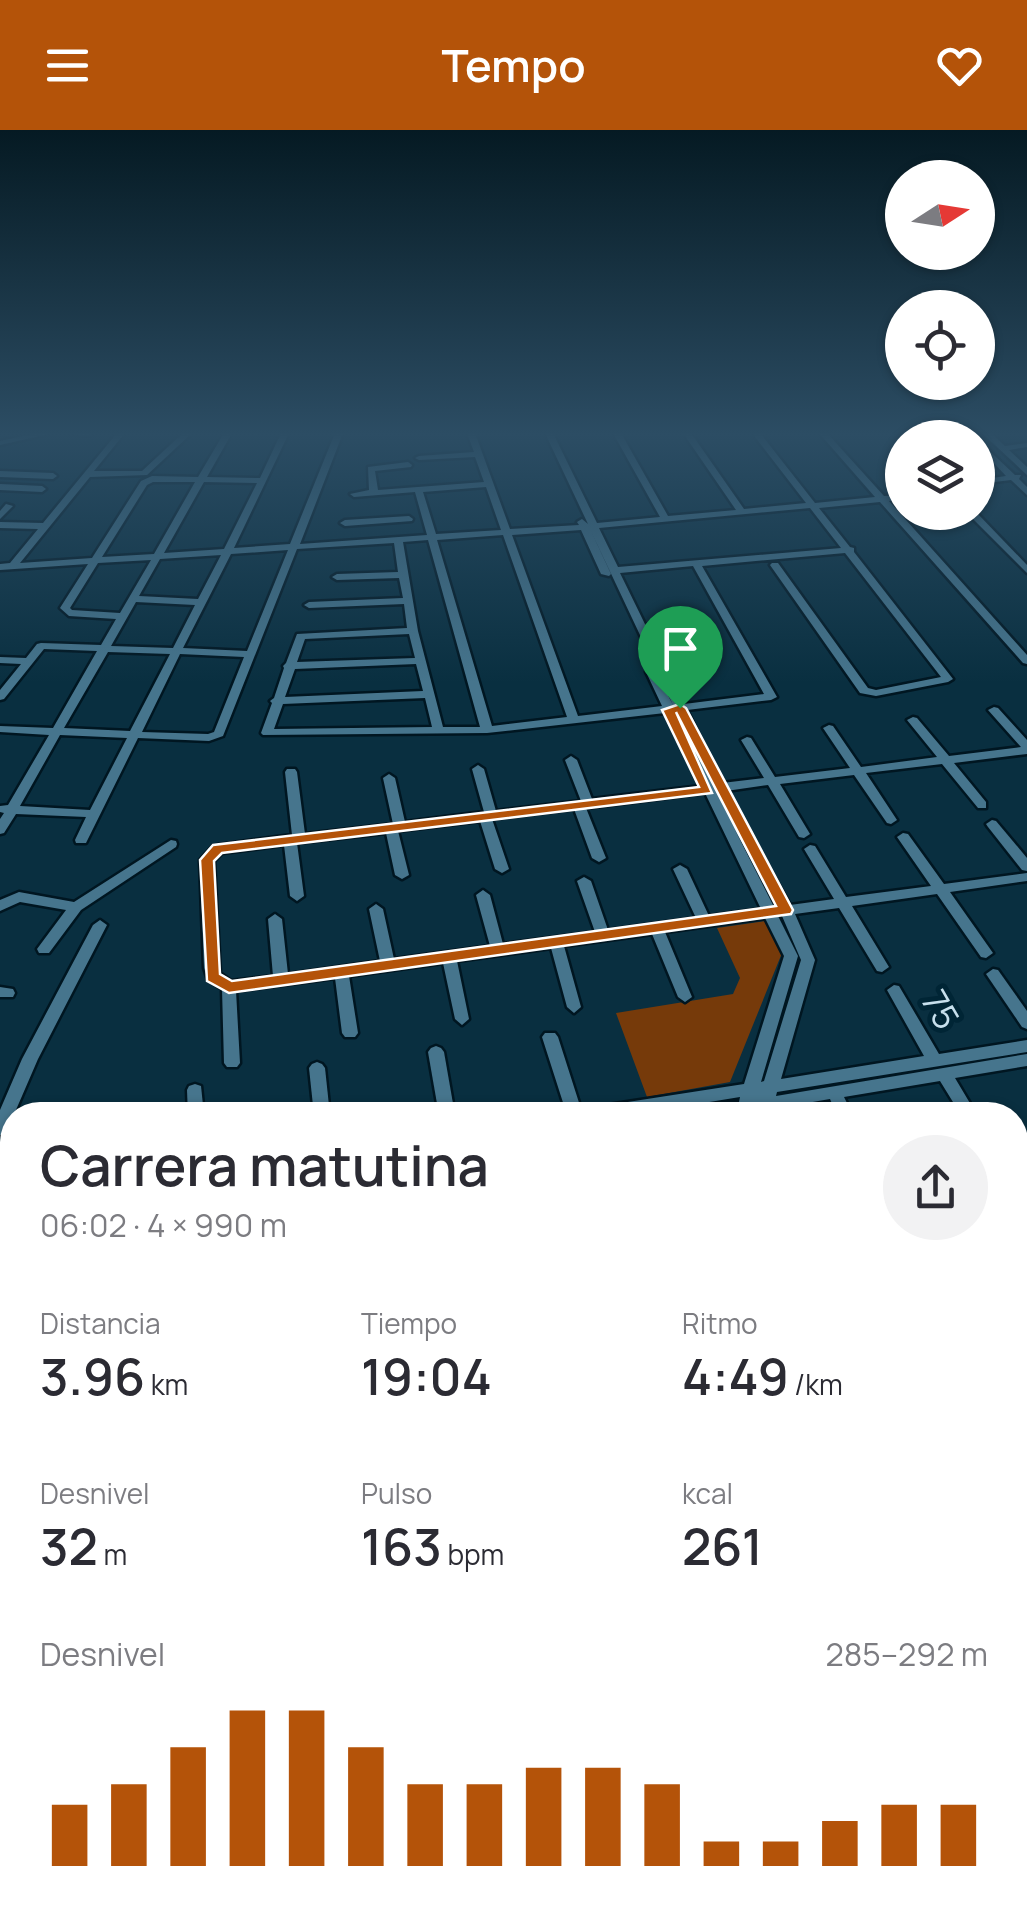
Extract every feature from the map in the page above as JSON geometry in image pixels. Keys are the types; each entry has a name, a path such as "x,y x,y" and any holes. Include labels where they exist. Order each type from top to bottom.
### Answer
{"street":[{"path":"10,564 55,516"},
{"path":"122,516 94,558 66,611 124,616"},
{"path":"0,830 6,809 58,732 181,516"},
{"path":"81,840 245,516"},
{"path":"0,729 215,737 306,516"},
{"path":"387,516 388,520"},
{"path":"424,516 487,730"},
{"path":"503,516 574,720"},
{"path":"584,516 616,570 674,709"},
{"path":"585,516 713,790 808,965 766,1102"},
{"path":"0,560 10,564 673,516"},
{"path":"774,564 864,691 876,693 944,681 948,676 823,516"},
{"path":"896,516 1027,661"},
{"path":"344,524 409,519"},
{"path":"0,525 47,526"},
{"path":"988,530 1027,570"},
{"path":"346,542 429,536"},
{"path":"398,541 413,631 438,732"},
{"path":"346,542 350,577"},
{"path":"616,570 850,550"},
{"path":"413,631 301,636 265,730 271,734 487,730 765,698 770,693 696,563"},
{"path":"337,577 402,575"},
{"path":"134,599 202,602"},
{"path":"309,606 408,601"},
{"path":"0,697 41,646 251,654"},
{"path":"0,660 26,661"},
{"path":"288,666 421,662"},
{"path":"276,701 429,694"},
{"path":"994,710 1027,748"},
{"path":"913,720 982,805"},
{"path":"830,728 891,820"},
{"path":"747,740 882,967"},
{"path":"1027,748 860,772 218,848 207,860 211,968 213,976 229,987 1027,877"},
{"path":"570,760 598,858"},
{"path":"478,770 502,870"},
{"path":"291,772 297,896"},
{"path":"389,778 402,875"},
{"path":"6,809 95,814"},
{"path":"992,824 1027,867"},
{"path":"903,838 986,953"},
{"path":"44,949 76,906 171,844"},
{"path":"680,869 705,922"},
{"path":"584,881 604,936"},
{"path":"483,895 498,950"},
{"path":"0,906 19,897 76,906"},
{"path":"376,909 388,966"},
{"path":"747,1102 792,960 779,911"},
{"path":"276,919 281,980"},
{"path":"11,1102 100,925"},
{"path":"657,928 685,997"},
{"path":"556,942 574,1008"},
{"path":"449,957 462,1019"},
{"path":"341,972 350,1032"},
{"path":"992,974 1027,1024"},
{"path":"229,987 232,1063"},
{"name":"75","path":"894,990 962,1102"},
{"path":"550,1038 571,1102"},
{"path":"795,1102 1027,1046"},
{"path":"436,1052 445,1102"},
{"path":"674,1102 771,1087 1027,1060"},
{"path":"317,1068 321,1102"},
{"path":"195,1090 195,1102"},
{"path":"834,1092 839,1102"}],"shaded area":[{"path":"766,921 782,953 730,1082 647,1097 616,1013 733,994 740,978 717,928"}],"route":[{"path":"680,708 719,789 786,910 229,987 213,976 207,860 218,848 708,790 668,710 680,708"}]}
